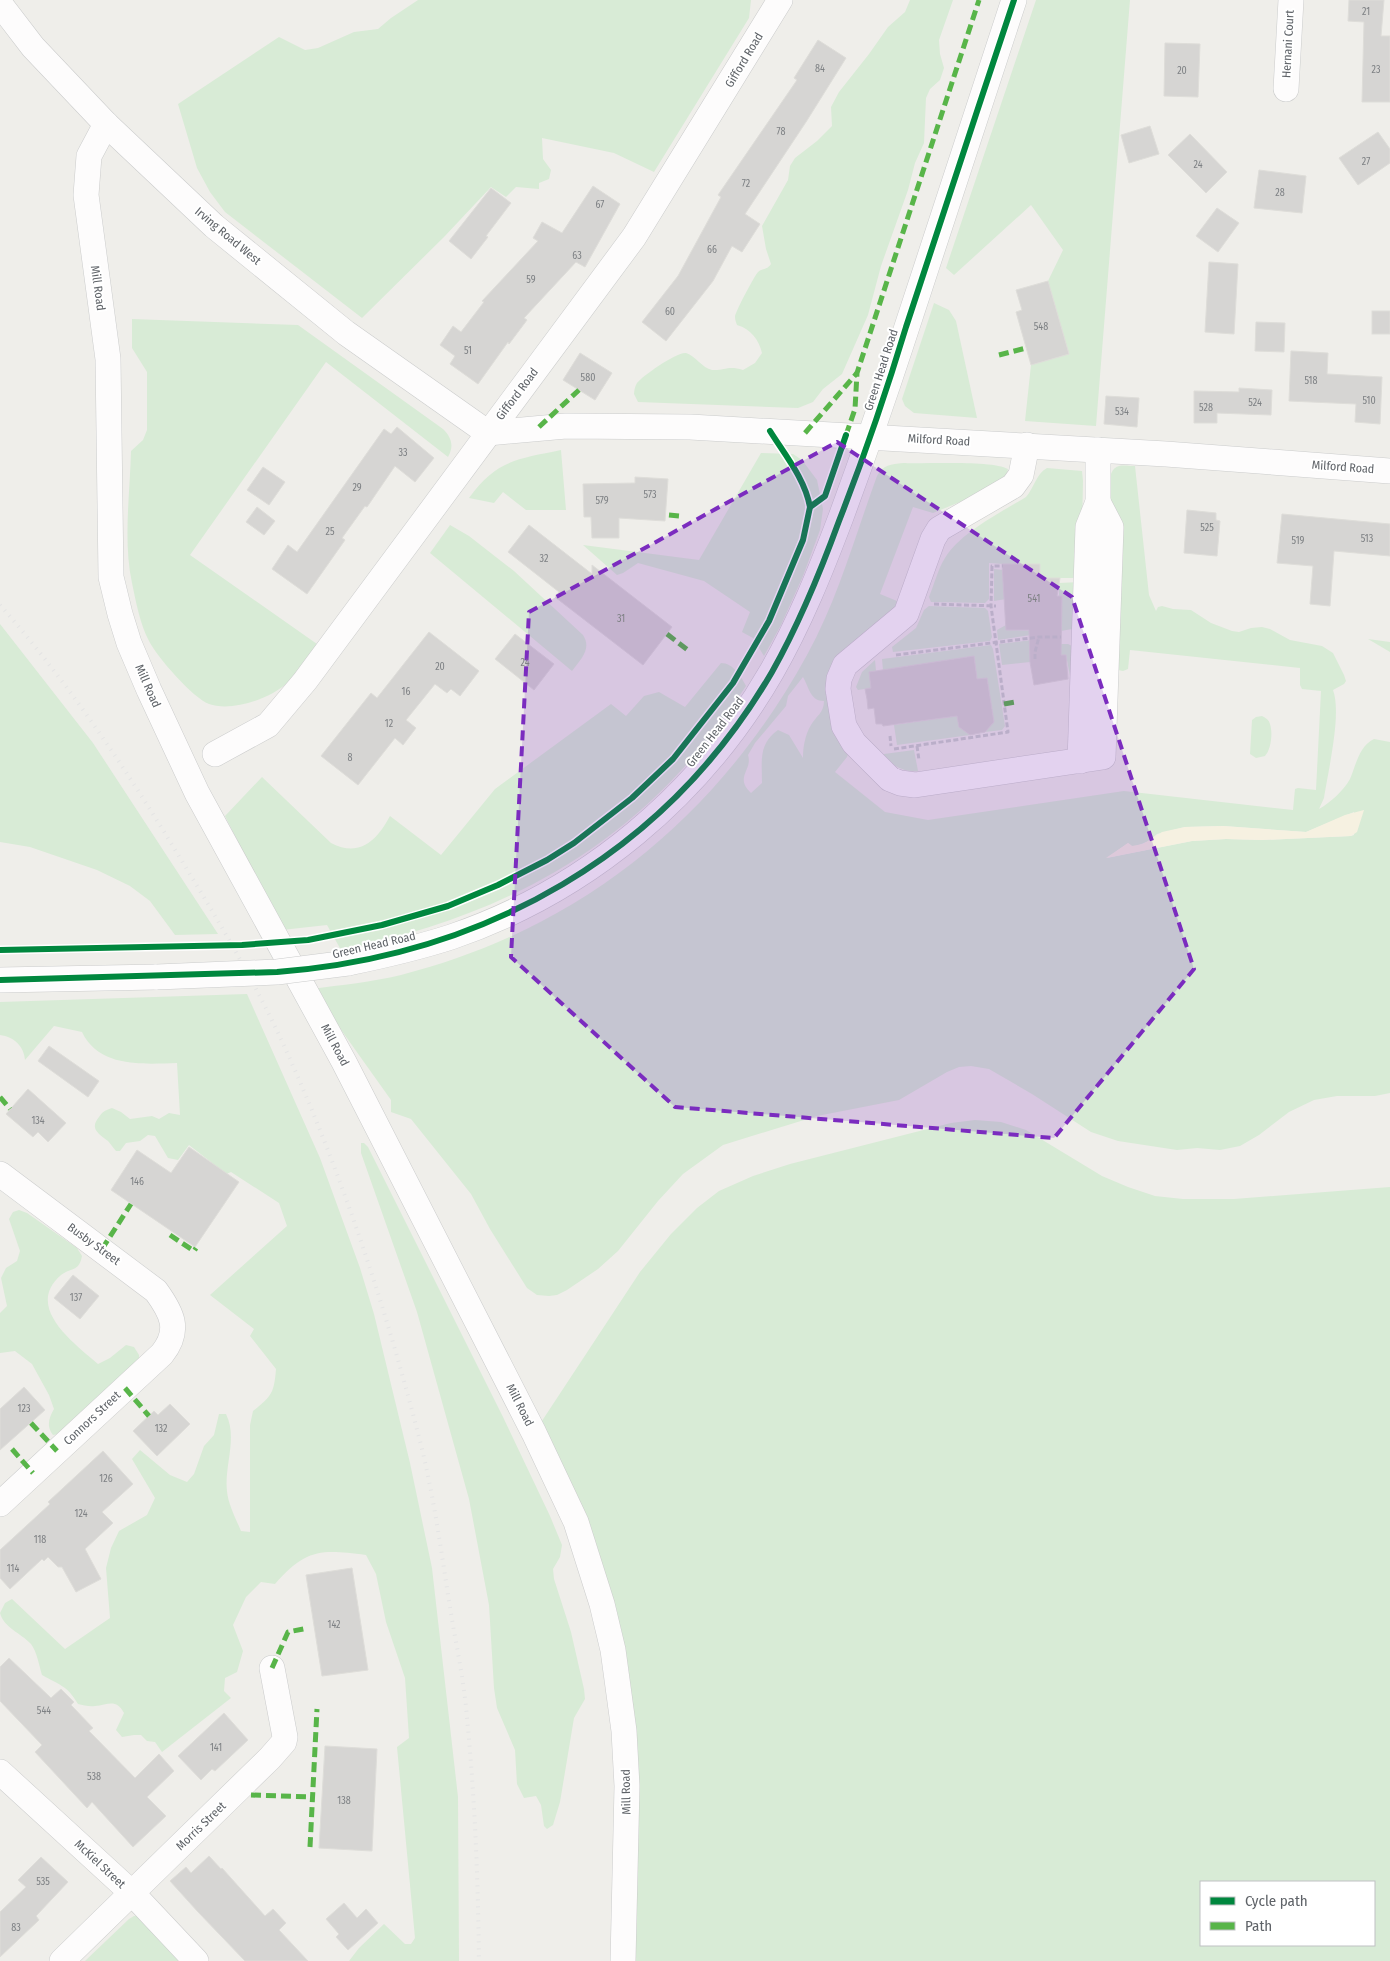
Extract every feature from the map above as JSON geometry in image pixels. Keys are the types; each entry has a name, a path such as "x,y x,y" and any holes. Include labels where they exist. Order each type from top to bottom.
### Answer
{"street":[{"name":"Gifford Road","path":"215,754 263,729 272,722 305,681 634,237 780,0"},
{"name":"Green Head Road","path":"0,980 157,977 277,972 348,963 412,949 452,937 507,915 573,879 617,849 688,785 712,758 756,698 781,655 814,588 872,436 1014,0"},
{"name":"Hernani Court","path":"1286,89 1291,0"},
{"name":"Irving Road West","path":"0,4 33,47 106,124 214,226 346,333 488,432"},
{"name":"Mill Road","path":"106,124 89,156 86,195 108,358 111,577 120,614 129,642 149,690 197,794 344,1062 534,1433 576,1522 602,1604 613,1650 621,1706 627,1786 623,1961"},
{"name":"Milford Road","path":"488,432 566,426 690,426 1027,445 1390,471"},
{"path":"1027,445 1021,475 1013,486 943,526 936,533 906,614 845,665 839,679 838,689 844,726 847,732 854,743 885,774 900,783 915,785 1091,759 1096,636 1111,527 1098,502 1098,450"},
{"name":"Busby Street","path":"0,1174 156,1291 166,1304 173,1326"},
{"name":"Connors Street","path":"0,1504 162,1354 170,1344 173,1326"},
{"name":"Morris Street","path":"62,1961 270,1758 284,1742 286,1731 272,1668"},
{"name":"McKiel Street","path":"0,1772 132,1893 196,1961"}],"path":[{"path":"892,750 1008,732 991,606 992,566 1003,566"},
{"path":"910,603 996,606"},
{"path":"888,656 1039,637 1096,636"},
{"path":"1035,659 1039,637"}],"highlighted area":[{"path":"837,442 1072,597 1194,969 1054,1138 675,1107 511,957 529,612"}],"green space":[{"path":"418,0 751,0 749,18 654,172 614,153 542,138 543,159 551,170 549,179 539,183 539,189 516,187 506,197 491,187 444,237 362,318 225,212 210,192 197,168 178,104 279,37 305,50 318,48 354,32 378,29"},
{"path":"910,0 953,0 939,40 944,68 940,80 930,89 926,98 924,143 915,163 908,190 881,266 868,315 842,374 823,389 813,402 798,408 638,402 634,394 637,383 660,365 682,353 690,355 708,369 734,368 743,370 755,363 762,353 754,336 746,329 737,325 735,317 758,272 771,264 762,226 788,180 790,166 795,158 817,141 832,126 831,107 839,92 888,27 905,12"},
{"path":"1036,0 1130,0 1096,426 1025,421 1031,365 1069,354 1048,281 1063,250 1031,205 954,275 946,268"},
{"path":"934,303 949,310 956,321 977,418 914,413 905,406 902,399"},
{"path":"132,319 298,325 443,429 450,439 451,449 448,457 326,362 190,555 317,644 299,670 287,683 261,699 228,706 209,704 202,700 185,686 153,648 141,620 129,567 128,517 131,451 143,440 147,430 147,372 132,348"},
{"path":"561,450 566,510 526,510 503,492 494,503 469,498 479,485 499,468 520,459"},
{"path":"761,453 793,454 802,460 817,480 823,509 820,530 803,576 781,625 764,656 753,638 742,632 750,612 704,581 638,563 617,575 583,545 699,560"},
{"path":"899,463 974,463 1000,466 1008,469 1006,476 977,495 933,513 913,507 880,594 897,601 895,608 841,654 848,754 835,772 885,812 928,820 1124,791 1293,810 1295,789 1316,790 1321,691 1302,689 1300,685 1300,668 1130,650 1128,669 1118,670 1115,518 1110,498 1109,481 1114,469 1119,466 1135,466 1149,595 1156,611 1158,607 1162,606 1191,610 1211,623 1232,631 1239,632 1262,627 1270,629 1290,640 1322,646 1333,653 1346,681 1333,690 1336,713 1335,728 1324,798 1319,809 1336,796 1350,779 1361,751 1369,742 1374,739 1390,742 1390,1093 1375,1096 1337,1096 1314,1100 1289,1112 1259,1135 1240,1146 1220,1150 1197,1148 1177,1150 1118,1141 1091,1132 989,1069 971,1066 959,1067 899,1100 817,1116 723,1145 683,1174 658,1201 618,1251 598,1269 557,1295 537,1295 527,1288 490,1229 471,1194 411,1119 391,1112 391,1100 312,989 401,975 466,955 528,928 585,896 638,859 687,815 731,767 771,713 807,655 828,612 879,472 885,467","holes":["803,677 810,693 816,699 824,701 821,711 807,733 803,758 789,735 778,730 764,747 762,754 762,783 751,793 744,782 749,760 748,755 755,743 786,706 788,696","1354,812 1354,835 1351,836 1192,841 1107,858 1128,843 1136,846 1149,841 1157,834 1185,827 1223,826 1306,832"]},
{"path":"1047,468 1082,471 1081,578 1040,578 1003,564 989,563 989,599 985,603 931,602 929,597 938,572 952,549 971,531 1026,497 1040,474"},
{"path":"450,525 469,536 514,571 583,635 586,649 572,671 430,553"},
{"path":"994,569 1003,570 1006,599 994,601"},
{"path":"1080,582 1075,626 1072,629 1061,631 1062,596 1059,596 1059,583"},
{"path":"929,606 985,608 988,611 992,637 990,641 893,652 892,647 916,628 924,610"},
{"path":"0,624 93,743 218,934 175,935 150,901 130,886 97,870 30,847 0,842"},
{"path":"1006,625 1006,630 1057,631 998,640 997,630"},
{"path":"1368,639 1390,642 1390,652"},
{"path":"1032,640 1030,662 1002,665 999,644"},
{"path":"1057,644 1072,646 1071,681 1066,655 1038,659"},
{"path":"991,645 1005,726 1002,730 985,732 994,722 987,678 977,679 974,656 883,670 882,659"},
{"path":"875,660 876,671 869,672 871,688 858,690 856,687 862,672"},
{"path":"721,663 733,668 746,686 701,748 657,795 618,829 577,858 534,883 489,905 442,923 392,938 341,950 327,925 282,930 225,816 262,777 331,843 351,848 366,844 385,825 390,816 441,855 495,789 611,704 626,716 644,696 659,692 685,707"},
{"path":"957,716 959,727 970,735 897,745 894,725"},
{"path":"1262,716 1270,723 1271,741 1265,756 1256,758 1250,754 1252,720"},
{"path":"914,750 918,771 908,771 893,765 881,756 884,754"},
{"path":"247,994 320,1158 360,1268 374,1314 410,1463 432,1568 458,1797 459,1961 349,1961 359,1948 384,1924 405,1944 411,1944 415,1938 397,1747 409,1738 405,1678 386,1622 376,1574 366,1555 337,1552 315,1554 296,1564 275,1584 261,1582 246,1597 233,1625 243,1651 237,1672 225,1678 224,1691 231,1698 162,1752 155,1742 147,1741 141,1735 122,1737 116,1730 124,1713 118,1705 91,1706 78,1704 66,1689 42,1675 31,1644 5,1623 0,1613 5,1603 12,1599 65,1649 110,1618 106,1568 111,1548 119,1531 147,1515 155,1498 132,1459 140,1450 170,1475 187,1482 194,1474 204,1446 214,1435 219,1414 226,1414 231,1433 227,1481 229,1501 241,1531 250,1532 250,1425 253,1411 268,1397 273,1389 276,1369 250,1336 254,1329 210,1295 287,1226 279,1203 231,1172 224,1175 214,1171 211,1162 189,1145 178,1160 168,1158 155,1136 148,1135 140,1141 126,1143 120,1151 116,1151 96,1131 96,1121 102,1113 112,1108 130,1119 152,1116 159,1119 169,1113 180,1115 177,1063 136,1063 111,1058 99,1052 90,1044 82,1032 54,1026 25,1060 23,1050 14,1040 0,1035 0,1002"},
{"path":"975,1120 1001,1122 1026,1130 1102,1176 1155,1196 1183,1199 1234,1199 1390,1187 1390,1961 623,1961 619,1690 534,1433 640,1272 671,1234 697,1208 719,1191 753,1176 790,1164 951,1123"},
{"path":"361,1143 368,1147 503,1417 562,1545 560,1557 553,1569 554,1579 571,1632 585,1699 574,1718 560,1802 553,1825 547,1829 544,1826 541,1805 536,1796 524,1798 517,1784 515,1750 497,1708 489,1605 469,1499 417,1312 361,1153"},
{"path":"19,1210 27,1213 77,1248 82,1256 77,1267 61,1275 51,1287 48,1299 50,1312 66,1335 98,1364 110,1358 126,1345 134,1347 139,1355 139,1359 58,1434 53,1435 49,1428 49,1422 54,1409 49,1395 32,1364 15,1351 0,1353 0,1313 7,1306 1,1278 6,1268 17,1261 20,1251 9,1219 13,1212"},
{"path":"137,1916 183,1961 85,1961 129,1919"}],"sand":[{"path":"1364,810 1357,832 1351,836 1192,841 1106,858 1128,843 1132,846 1143,844 1162,832 1185,827 1223,826 1306,832 1345,815"}],"building":[{"path":"1349,0 1384,0 1381,36 1390,36 1390,102 1362,102 1364,22 1348,21"},
{"path":"818,40 846,58 745,214 760,224 742,252 732,246 713,281 666,341 642,322 678,276 721,197 718,195 797,80 794,78"},
{"path":"1165,43 1200,44 1198,97 1164,96"},
{"path":"1150,126 1159,154 1129,163 1121,135"},
{"path":"1378,132 1390,149 1390,163 1358,185 1339,158"},
{"path":"1190,134 1227,172 1206,193 1168,155"},
{"path":"1259,170 1306,176 1302,213 1254,208"},
{"path":"593,186 620,204 585,267 576,262 524,318 527,320 509,344 508,342 478,384 450,364 455,356 440,345 453,326 461,332 484,302 482,301 538,241 533,238 542,222 562,233"},
{"path":"491,188 511,203 471,259 449,241"},
{"path":"1217,208 1239,223 1218,252 1196,236"},
{"path":"1209,262 1238,264 1234,334 1205,332"},
{"path":"1048,281 1069,354 1031,365 1016,312 1022,310 1016,290"},
{"path":"1372,311 1390,311 1390,334 1372,334"},
{"path":"1256,322 1285,323 1284,352 1255,351"},
{"path":"1291,351 1328,353 1327,374 1382,377 1380,424 1355,422 1356,404 1289,401"},
{"path":"580,353 612,373 595,400 563,380"},
{"path":"1239,388 1272,390 1271,415 1217,413 1217,423 1194,423 1194,391 1239,392"},
{"path":"1106,396 1139,398 1137,427 1104,424"},
{"path":"397,427 434,458 415,482 395,466 367,507 365,506 342,538 345,540 307,594 272,569 288,545 297,552 384,429 391,434"},
{"path":"263,467 285,482 269,505 247,490"},
{"path":"635,477 668,479 665,521 619,518 619,538 592,538 591,517 584,517 583,484 635,483"},
{"path":"257,507 275,521 264,535 246,522"},
{"path":"1187,510 1216,513 1216,520 1220,521 1217,556 1184,553"},
{"path":"1282,514 1390,524 1390,556 1334,551 1330,606 1310,604 1313,566 1277,563"},
{"path":"529,525 592,574 592,565 672,627 643,665 555,597 559,592 508,552"},
{"path":"1002,564 1040,564 1040,578 1060,578 1057,596 1062,596 1061,655 1066,655 1068,679 1034,685 1030,662 1029,630 1006,630"},
{"path":"429,632 479,671 460,696 451,689 447,693 435,684 406,720 416,728 403,745 395,738 358,785 321,756 371,693 377,698"},
{"path":"515,634 554,664 534,690 495,659"},
{"path":"974,656 977,679 987,678 994,722 985,732 970,735 959,727 957,716 883,726 882,724 876,724 874,708 868,709 865,689 871,688 869,672"},
{"path":"49,1046 99,1081 88,1097 38,1061"},
{"path":"28,1089 66,1123 48,1142 38,1132 33,1137 6,1114"},
{"path":"189,1147 239,1182 195,1247 111,1190 137,1150 171,1173"},
{"path":"73,1275 99,1296 80,1319 54,1298"},
{"path":"24,1387 45,1410 0,1450 0,1409"},
{"path":"170,1404 190,1424 157,1456 133,1431 154,1411 158,1415"},
{"path":"103,1451 133,1484 102,1512 113,1523 85,1549 101,1579 76,1592 62,1567 58,1567 48,1557 44,1561 42,1559 10,1589 0,1578 0,1550"},
{"path":"352,1568 368,1670 322,1676 306,1575"},
{"path":"9,1658 51,1698 61,1689 74,1702 71,1705 93,1728 89,1731 135,1778 159,1754 174,1771 147,1797 166,1816 133,1847 92,1802 87,1808 35,1752 42,1745 0,1701 0,1667"},
{"path":"224,1713 248,1740 215,1771 212,1769 201,1780 178,1756"},
{"path":"325,1746 377,1749 372,1851 319,1848"},
{"path":"209,1856 265,1916 273,1909 286,1923 279,1930 308,1961 245,1961 198,1912 170,1881 186,1867 191,1873"},
{"path":"41,1857 68,1882 36,1916 39,1920 0,1957 0,1912 26,1887 18,1880"},
{"path":"344,1903 357,1918 366,1909 378,1923 348,1950 336,1937 339,1934 326,1919"}],"railway":[{"path":"0,605 53,669 102,736 147,805 226,935 280,1037 323,1137 342,1188 378,1292 408,1397 422,1449 437,1525 466,1703 474,1809 479,1961"}],"marked path":[{"path":"846,435 855,409 857,373 979,0"},
{"path":"999,355 1026,348"},
{"path":"805,433 857,373"},
{"path":"539,427 579,390"},
{"path":"669,515 680,516"},
{"path":"667,634 689,651"},
{"path":"1004,704 1015,702"},
{"path":"0,1097 10,1109"},
{"path":"102,1249 131,1204"},
{"path":"170,1235 194,1251 196,1248"},
{"path":"125,1388 149,1416"},
{"path":"31,1423 57,1451"},
{"path":"12,1449 33,1473"},
{"path":"272,1668 288,1632 308,1628"},
{"path":"310,1847 317,1709"},
{"path":"251,1795 314,1797"}],"cycle path":[{"path":"0,980 277,972 354,962 427,944 497,918 563,884 624,843 679,793 729,736 772,672 817,579 891,376 1014,0"},
{"path":"770,431 799,477 810,507"},
{"path":"0,950 242,945 308,940 382,925 448,906 498,885 547,860 574,843 632,798 673,759 733,683 769,621 803,540 810,507 825,496 846,435"}]}
